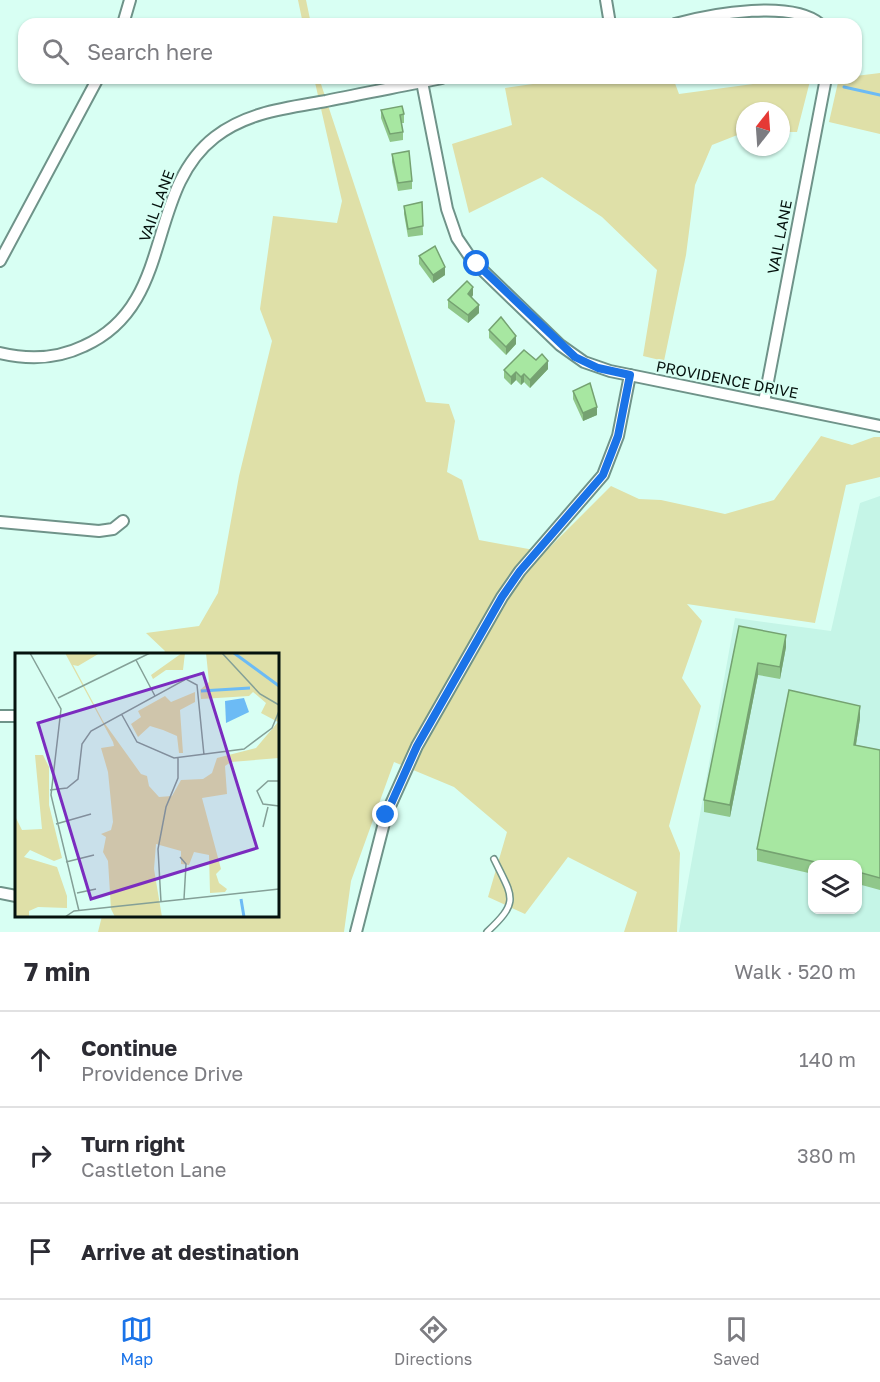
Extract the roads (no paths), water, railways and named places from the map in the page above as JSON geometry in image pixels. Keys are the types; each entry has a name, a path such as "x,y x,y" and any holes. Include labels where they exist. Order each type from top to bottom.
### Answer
{"street":[{"path":"125,18 130,0"},
{"path":"606,0 609,18"},
{"path":"699,18 774,2 799,6 814,18"},
{"path":"0,261 95,84"},
{"name":"VAIL LANE","path":"0,353 21,357 58,355 94,342 120,322 136,302 148,278 181,179 200,151 227,128 259,114 412,84"},
{"name":"PROVIDENCE DRIVE","path":"422,84 447,209 457,238 472,260 575,357 598,368 880,426"},
{"name":"VAIL LANE","path":"764,402 825,84"},
{"path":"356,932 386,815 417,746 502,597 520,571 603,475 618,436 630,375"},
{"path":"0,522 99,531 113,528 123,521"},
{"path":"0,893 15,896"}],"lane":[{"path":"487,932 508,911 511,901 508,888 494,859"}],"waterway":[{"path":"844,87 880,95"}]}
